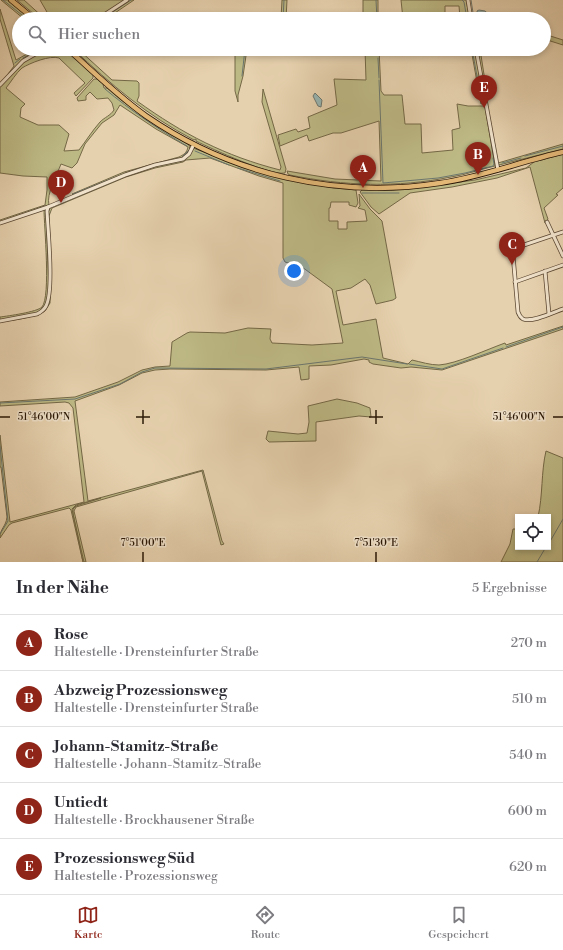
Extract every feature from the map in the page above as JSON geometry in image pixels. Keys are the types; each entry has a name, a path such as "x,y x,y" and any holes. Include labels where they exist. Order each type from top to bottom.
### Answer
{"main road":[{"path":"11,0 26,12"},
{"path":"76,56 133,106 165,128 222,157 263,172 297,180 335,186 380,188 421,186 456,180 498,170 563,152"}],"street":[{"path":"109,12 127,0"},
{"path":"468,0 470,12"},
{"path":"0,85 23,61 32,56"},
{"path":"477,56 498,170"},
{"path":"0,223 48,207 125,175 154,165 183,159 189,154 194,144"},
{"path":"0,320 37,314 42,312 46,307 50,276 48,207"},
{"path":"547,222 563,256"},
{"path":"563,232 515,249 512,255 518,312 520,317 533,320 563,309"},
{"path":"515,282 563,265"},
{"path":"545,271 549,314"}],"shaded area":[{"path":"1,0 8,0 23,12 16,12"},
{"path":"17,0 24,0 37,12 32,12"},
{"path":"40,0 125,0 107,12 47,12"},
{"path":"128,0 134,0 116,12 110,12"},
{"path":"282,0 287,0 286,12 281,12"},
{"path":"363,0 378,0 378,12 363,12"},
{"path":"401,0 466,0 469,12 460,12 459,6 445,6 445,12 402,12"},
{"path":"0,9 12,47 12,56 15,56 16,60 23,56 31,56 22,61 5,78 14,66 0,19"},
{"path":"551,36 563,40 563,45 551,41"},
{"path":"32,56 73,56 93,75 93,78 76,96 74,93 85,83 59,58 55,57 35,62 22,68 6,88 25,104 21,108 20,117 38,125 59,125 69,134 64,151 79,150 100,122 114,110 112,103 108,98 97,99 90,92 86,96 86,100 78,101 77,98 94,79 97,79 103,84 104,88 107,88 145,117 189,145 190,150 183,158 154,165 73,195 72,194 124,172 179,157 187,151 188,147 156,129 120,105 114,115 102,123 85,144 77,163 72,168 61,164 50,190 48,201 49,205 0,222 0,220 45,205 47,177 0,173 0,86 23,61"},
{"path":"81,56 86,56 112,80 137,81 139,83 139,96 137,101 188,134 223,151 280,170 281,167 262,102 263,89 286,169 285,173 267,170 241,161 204,145 196,141 196,139 194,140 145,110"},
{"path":"235,56 246,56 238,102 235,91"},
{"path":"365,56 379,56 381,91 384,95 402,95 405,124 421,124 422,153 453,150 452,130 460,128 457,104 485,107 495,166 431,181 391,184 330,182 288,174 287,171 335,179 381,181 379,121 309,141 307,135 280,146 278,135 296,129 298,132 310,128 308,117 337,105 334,79 366,80"},
{"path":"472,56 476,56 485,103 481,104"},
{"path":"478,56 481,56 488,100 486,100"},
{"path":"563,144 563,149 499,165 498,163"},
{"path":"193,148 241,166 284,179 334,188 356,190 358,203 356,207 349,205 349,202 331,202 329,208 329,221 338,221 338,229 347,229 347,222 367,221 365,210 358,208 360,206 359,194 370,209 382,221 396,298 376,304 370,285 365,279 351,288 336,291 343,325 376,319 383,358 408,364 412,360 439,365 446,364 505,343 506,345 563,326 563,329 442,370 411,367 401,368 373,364 369,362 369,360 364,359 331,365 309,366 309,379 301,380 299,367 266,370 155,370 142,373 119,385 75,401 88,501 203,470 224,544 221,545 202,471 76,507 74,511 86,562 84,562 73,516 83,562 71,510 69,508 12,523 0,538 7,517 0,467 0,435 10,522 84,502 73,408 69,403 0,406 0,402 75,397 118,382 142,370 170,366 172,342 190,332 225,333 248,328 271,329 270,339 272,343 312,345 343,343 332,289 302,267 285,262 283,258 283,183 210,158 186,160 126,177 52,208 49,216 51,275 50,303 45,311 38,315 31,316 42,311 49,300 48,212 51,207 125,175 154,166 183,160 187,158","holes":["101,498 76,506 73,509 73,514 72,509 76,505"]},
{"path":"563,154 563,188 544,208 548,219 545,223 530,167 497,178 452,187 410,193 379,214 371,207 360,192 362,190 409,189 475,180 526,168 534,162"},
{"path":"44,209 46,211 49,291 47,302 37,313 0,320 0,317 22,314 39,309 42,307 45,300 47,276"},
{"path":"31,316 21,319 0,322"},
{"path":"337,399 357,403 370,408 371,417 359,416 316,422 316,441 269,442 266,439 268,431 298,434 307,433 309,422 308,406"},
{"path":"546,451 563,458 563,562 501,562 510,544 513,529 515,529 515,550 551,550 551,514 539,514"}],"water":[{"path":"479,10 486,12 477,12"},
{"path":"315,93 322,100 321,107 318,106 313,96"}],"waterway":[{"path":"3,0 18,12"},
{"path":"113,12 131,0"},
{"path":"283,12 284,0"},
{"path":"376,0 377,12"},
{"path":"462,0 464,2 466,12"},
{"path":"471,0 473,12"},
{"path":"23,58 27,56"},
{"path":"242,76 244,56"},
{"path":"473,56 481,98"},
{"path":"378,58 379,78"},
{"path":"15,63 20,59"},
{"path":"379,80 383,183 438,178 465,173 493,166 493,158"},
{"path":"105,89 145,119 187,146"},
{"path":"525,156 563,146"},
{"path":"181,158 189,150"},
{"path":"195,151 229,165"},
{"path":"502,163 521,158"},
{"path":"73,194 145,167"},
{"path":"238,168 280,181"},
{"path":"362,193 399,193"},
{"path":"506,347 563,327"},
{"path":"409,364 442,369 503,348"},
{"path":"0,403 75,399 120,384 142,372 155,368 266,369 362,357 407,364"},
{"path":"0,446 8,521 0,534"},
{"path":"551,540 563,519"},
{"path":"537,562 544,550"}],"place":[{"name":"Prozessionsweg Süd","path":"484,108"},
{"name":"Abzweig Prozessionsweg","path":"478,175"},
{"name":"Rose","path":"363,188"},
{"name":"Untiedt","path":"61,203"},
{"name":"Johann-Stamitz-Straße","path":"512,265"}]}
